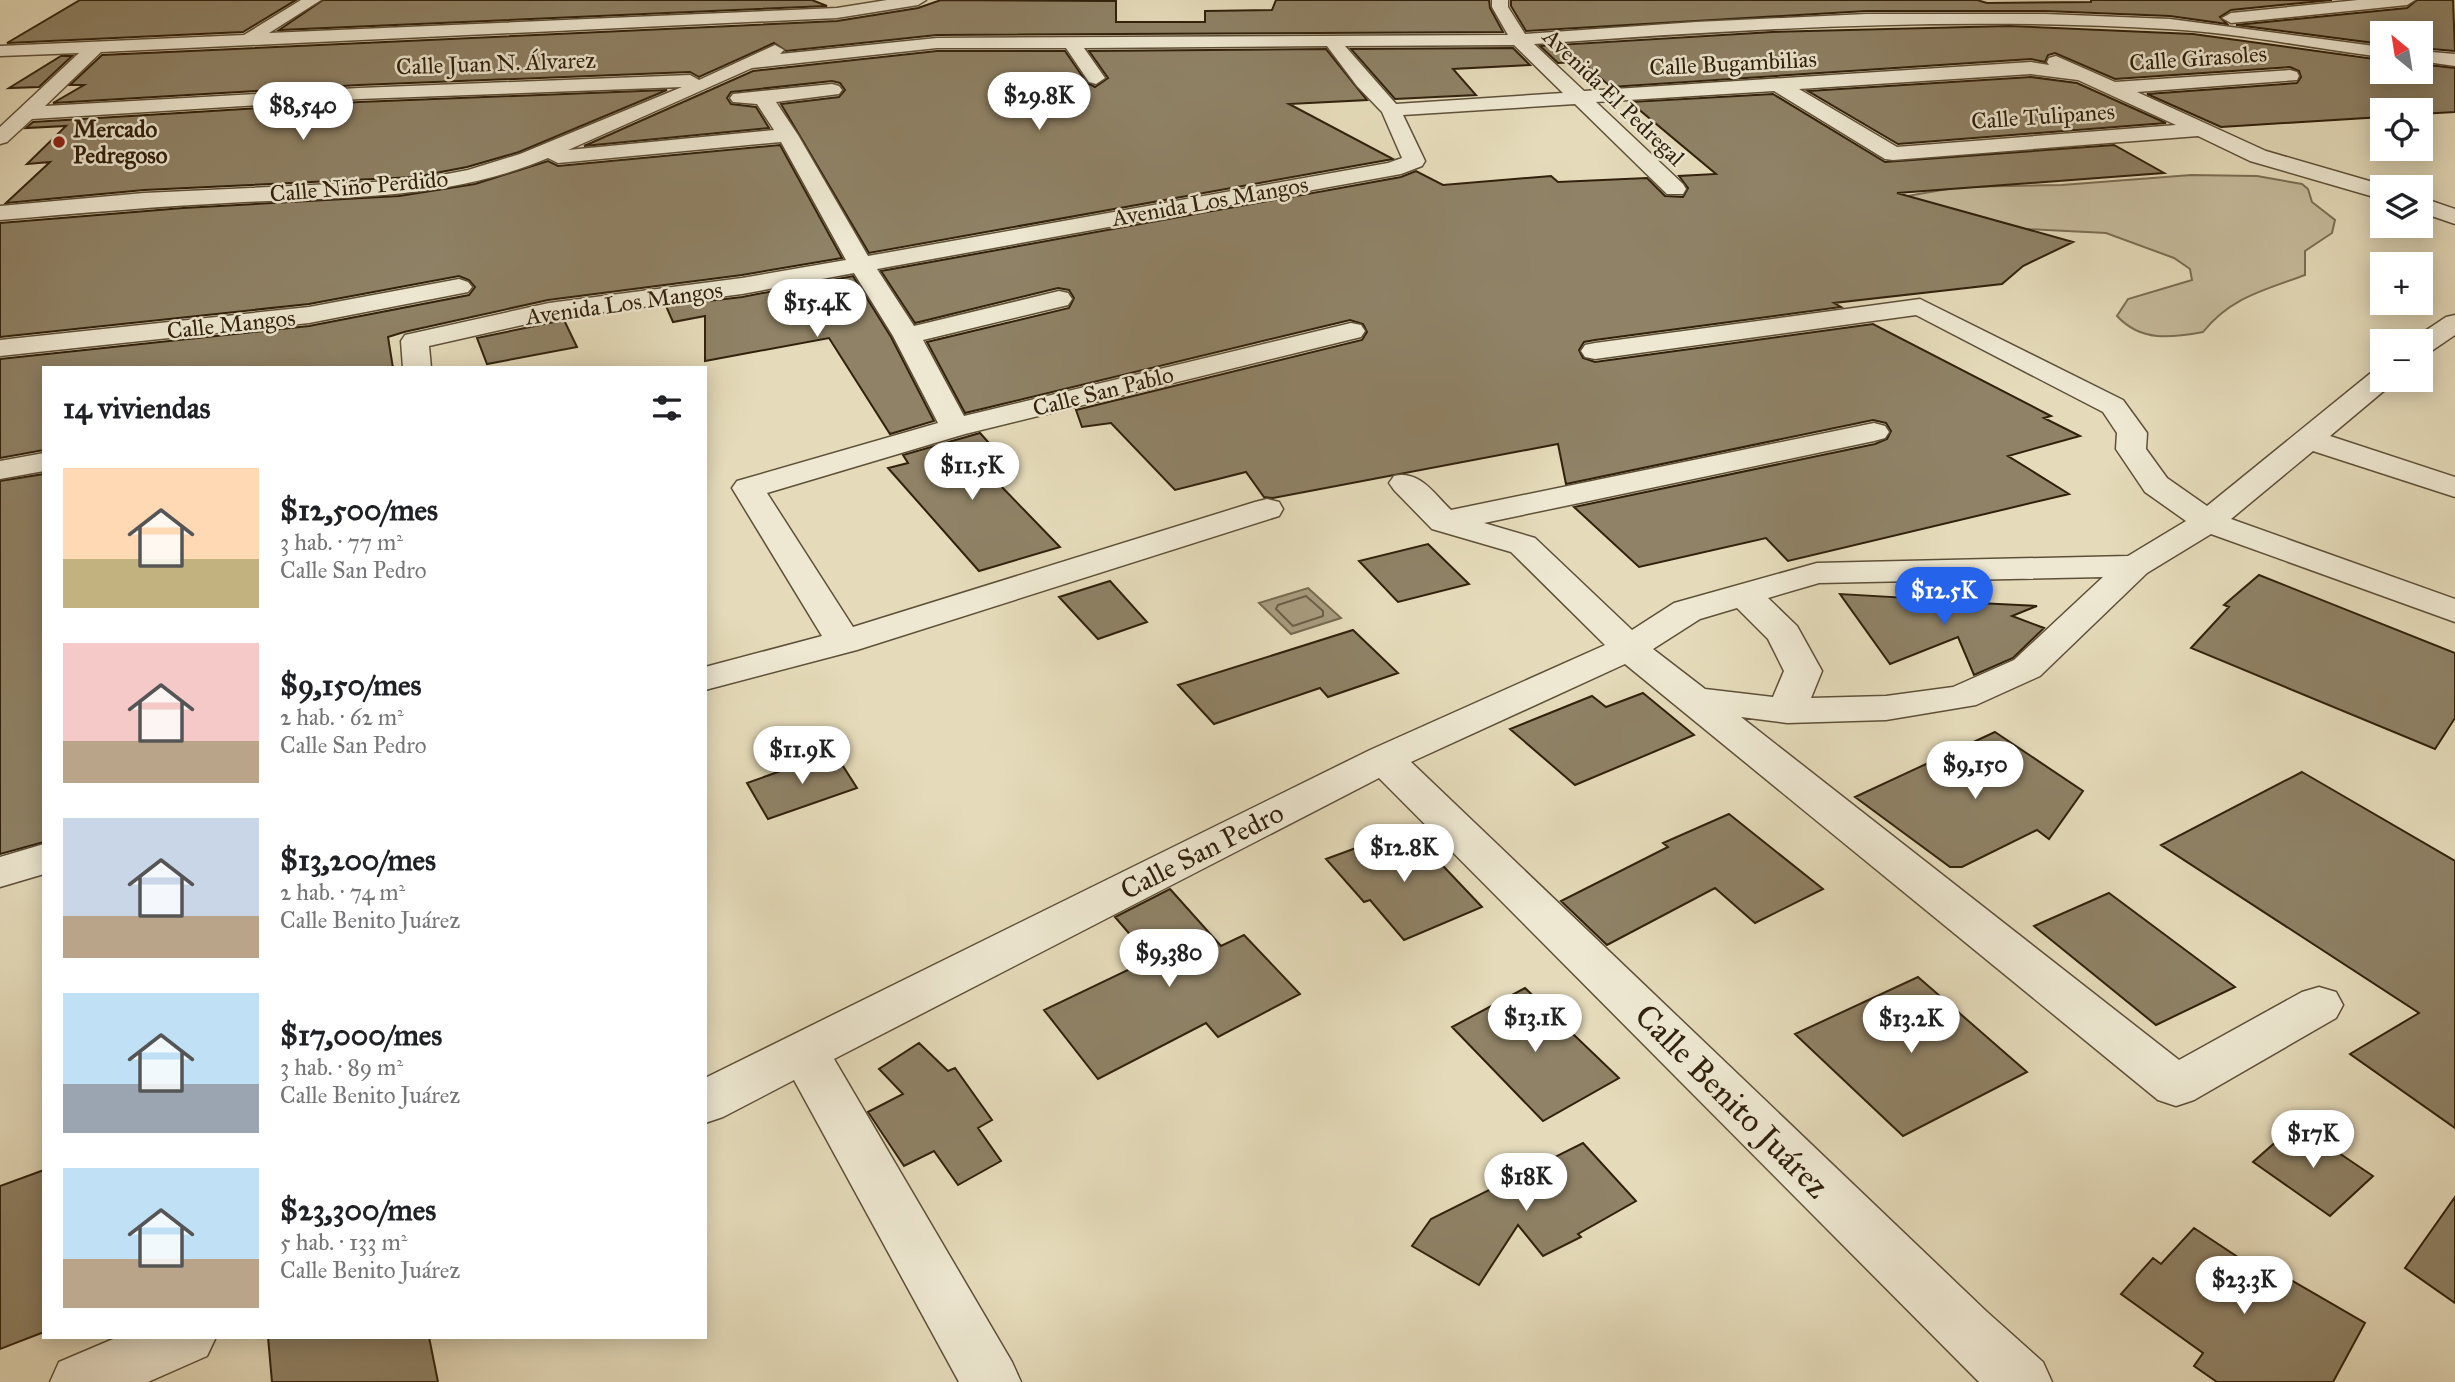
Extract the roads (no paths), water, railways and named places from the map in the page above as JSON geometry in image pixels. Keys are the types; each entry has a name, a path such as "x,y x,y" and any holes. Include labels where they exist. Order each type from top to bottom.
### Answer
{"street":[{"path":"246,40 313,0"},
{"path":"0,51 246,40 918,0"},
{"name":"Avenida El Pedregal","path":"1500,0 1500,7 1519,40 1675,189"},
{"path":"1897,0 1998,37"},
{"path":"1990,0 2045,19"},
{"path":"2169,24 2407,0"},
{"path":"2099,4 2120,12 2129,22"},
{"name":"Calle Niño Perdido","path":"0,213 144,200 415,187 472,176 528,159 752,63 835,6"},
{"path":"1761,7 1775,22"},
{"path":"1647,10 1662,29"},
{"path":"752,63 925,44 1519,40 1775,22 1948,19 2045,19 2169,24 2370,50"},
{"path":"2169,24 2233,51"},
{"name":"Avenida Los Mangos","path":"417,366 415,341 549,311 742,286 1393,169 1414,161 1391,110 1364,82 1331,40"},
{"path":"1071,42 1096,78"},
{"path":"0,138 96,47"},
{"name":"Calle Bugambilias","path":"1391,110 1780,86 2030,55 2078,74"},
{"path":"2433,57 2455,60"},
{"name":"Calle Girasoles","path":"2109,88 2290,76 2256,61"},
{"name":"Calle Tulipanes","path":"2078,74 2258,156 2370,189"},
{"name":"Calle Juan N. Álvarez","path":"28,113 470,87 715,80"},
{"name":"Calle Tulipanes","path":"1780,86 1893,154 2198,130"},
{"path":"671,97 763,98 832,90"},
{"path":"763,98 788,135 860,263 907,336 955,428"},
{"path":"528,159 788,135"},
{"path":"2433,209 2455,217"},
{"name":"Calle Mangos","path":"0,348 309,315 459,287"},
{"path":"907,336 1059,299"},
{"path":"1595,351 1882,313 2076,414 2132,433 2131,449 2156,485 2208,522 2455,611"},
{"name":"Calle San Pablo","path":"844,642 748,488 955,428 1351,331"},
{"path":"1691,699 1787,710 1885,708 1962,697 2027,668 2135,566 2208,522 2370,388"},
{"path":"1444,522 1874,432"},
{"path":"2307,439 2455,487"},
{"path":"0,470 42,462"},
{"path":"1405,483 1444,522 1523,545 1629,648 2176,1086 2319,1005"},
{"path":"707,678 844,642 1267,509"},
{"name":"Calle San Pedro","path":"707,1101 1384,759 1629,648 1687,611 1817,573 2135,566"},
{"path":"1742,593 1784,634 1803,671 1787,710"},
{"name":"Calle Benito Juárez","path":"1384,759 2022,1382"},
{"path":"0,872 42,860"},
{"path":"804,1052 991,1382"},
{"path":"80,1382 181,1339"}],"water":[{"path":"1308,588 1341,618 1291,634 1259,603"}],"place":[{"name":"Mercado Pedregoso","path":"59,142"}]}
